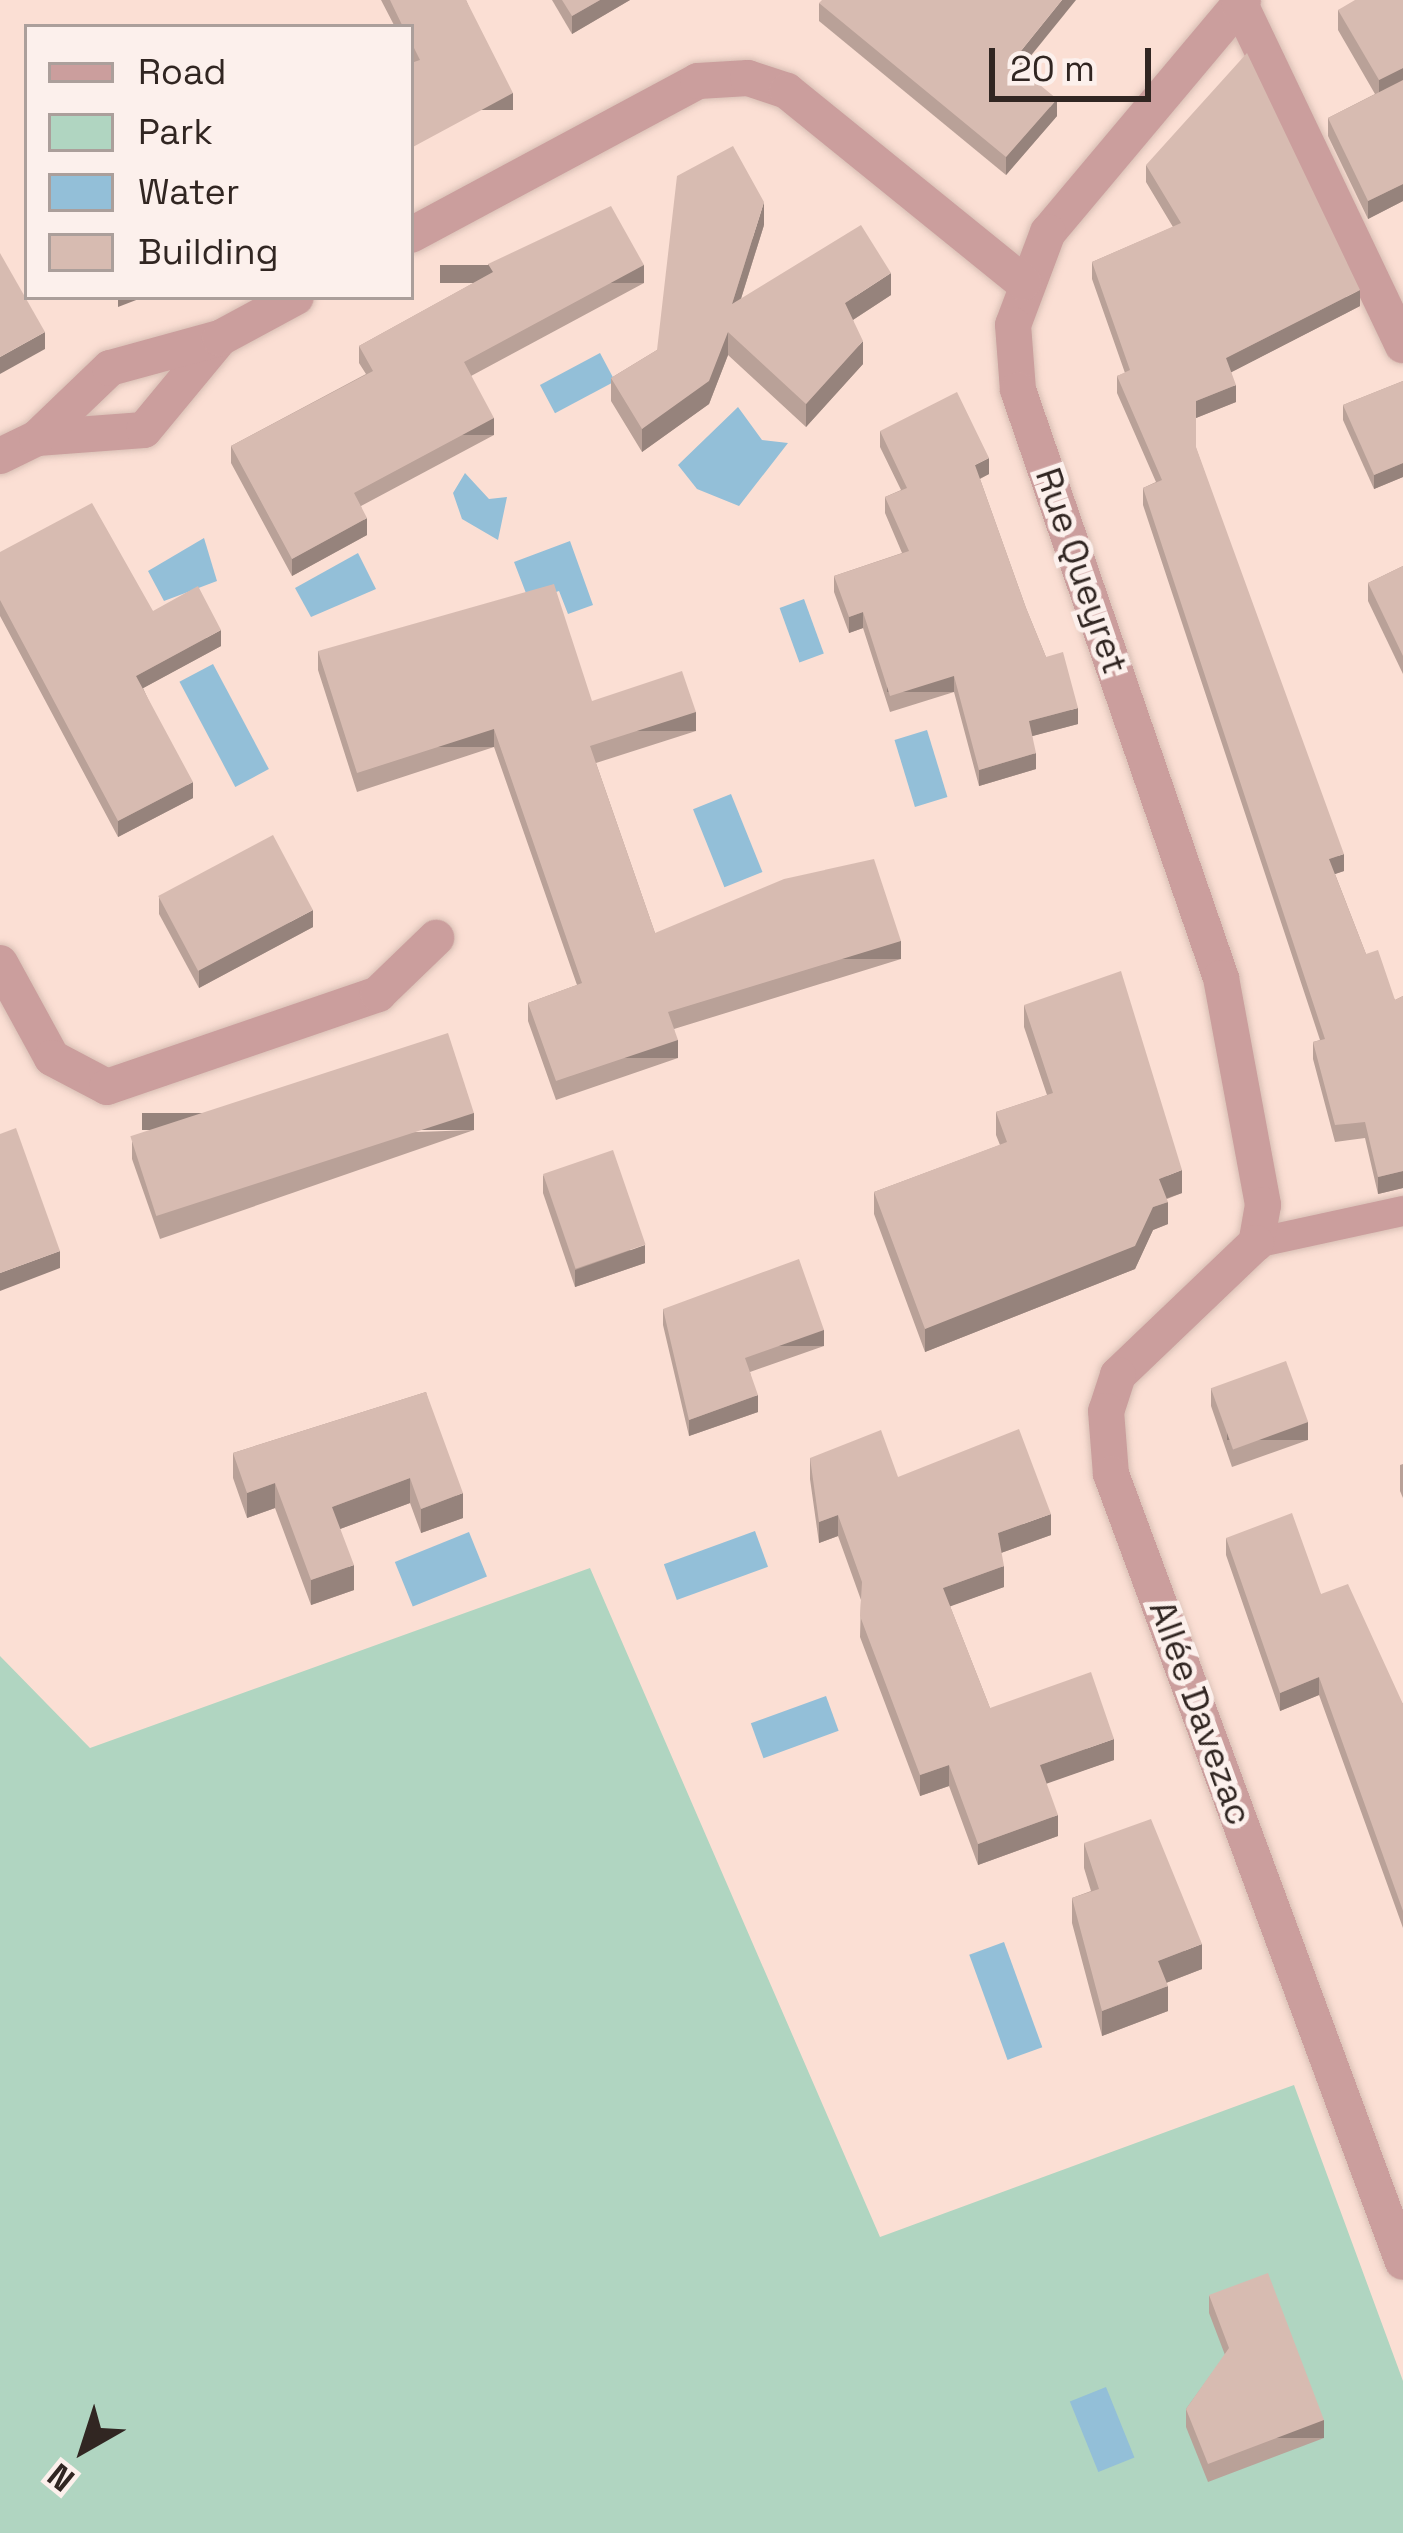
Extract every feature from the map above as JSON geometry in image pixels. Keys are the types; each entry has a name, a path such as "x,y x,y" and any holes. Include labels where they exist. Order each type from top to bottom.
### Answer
{"street":[{"name":"Rue Queyret","path":"1242,2 1048,232 1023,282 1018,390 1221,978 1263,1204 1256,1243"},
{"path":"1242,2 1403,345"},
{"path":"414,234 698,82 748,78 787,91 1023,282"},
{"path":"0,456 37,438 110,368 220,338 290,300"},
{"path":"37,438 144,430 220,338"},
{"path":"0,963 52,1058 107,1087 378,994 436,938"},
{"name":"Allée Davezac","path":"1256,1243 1118,1375 1106,1411 1111,1474 1403,2262"}],"lane":[{"path":"1256,1243 1403,1211"}],"green space":[{"path":"590,1568 880,2237 1294,2085 1403,2381 1403,2533 0,2533 0,1656 90,1748"}],"water":[{"path":"600,353 615,381 555,413 540,385"},
{"path":"738,407 762,440 788,443 739,506 697,489 678,465"},
{"path":"465,473 489,499 507,497 498,540 462,519 453,493"},
{"path":"204,538 217,581 164,601 148,571"},
{"path":"570,541 593,605 568,614 559,591 529,601 514,562"},
{"path":"358,553 376,589 311,617 295,588"},
{"path":"804,599 824,654 799,662 780,608"},
{"path":"213,664 269,769 235,787 179,682"},
{"path":"927,730 947,797 915,807 894,740"},
{"path":"731,794 762,872 724,887 693,809"},
{"path":"755,1531 768,1567 677,1600 664,1564"},
{"path":"469,1532 487,1577 413,1606 395,1562"},
{"path":"826,1696 839,1731 763,1758 751,1723"},
{"path":"1004,1942 1042,2047 1008,2060 969,1955"},
{"path":"1106,2387 1134,2457 1098,2472 1070,2402"}],"building":[{"path":"390,0 466,0 513,93 414,146 414,62 420,60 414,48 414,24 402,24"},
{"path":"562,0 600,0 572,16"},
{"path":"1062,0 1012,62 1057,99 1006,157 819,3"},
{"path":"1355,0 1403,0 1403,68 1379,80 1338,10"},
{"path":"1247,53 1360,290 1226,358 1236,385 1196,401 1196,447 1344,854 1329,859 1366,954 1378,950 1395,1000 1403,996 1403,1171 1378,1177 1365,1122 1335,1125 1313,1042 1325,1039 1143,488 1162,480 1117,376 1130,370 1092,262 1181,223 1146,165"},
{"path":"1403,80 1403,184 1368,201 1328,118"},
{"path":"733,146 764,202 732,304 861,225 891,273 845,303 863,341 806,404 728,332 709,381 642,429 611,378 657,350 677,176"},
{"path":"611,206 644,265 464,362 494,418 354,493 367,518 292,559 231,446 373,371 359,346 493,272 488,264"},
{"path":"0,253 45,332 0,357"},
{"path":"1403,381 1403,463 1374,475 1343,405"},
{"path":"957,392 989,458 975,465 1026,608 1046,657 1063,652 1078,708 1029,721 1036,753 979,770 954,676 890,696 863,612 849,617 834,576 909,551 885,497 907,488 880,431"},
{"path":"92,503 153,611 198,586 221,630 136,676 193,782 118,821 0,600 0,552"},
{"path":"1403,566 1403,656 1368,583"},
{"path":"554,584 592,701 682,671 696,712 590,746 655,933 784,879 874,859 901,941 668,1012 678,1040 556,1081 528,1003 582,983 494,729 357,773 318,651"},
{"path":"273,835 313,910 198,971 158,896"},
{"path":"1121,971 1182,1170 1159,1179 1168,1202 1153,1207 1135,1246 925,1329 874,1192 1007,1142 996,1112 1053,1093 1024,1005"},
{"path":"448,1033 474,1113 156,1216 130,1136"},
{"path":"16,1128 60,1251 0,1273 0,1134"},
{"path":"613,1150 646,1245 576,1269 543,1174"},
{"path":"799,1259 824,1330 745,1358 758,1395 689,1420 663,1309"},
{"path":"1286,1361 1308,1422 1233,1449 1211,1388"},
{"path":"426,1392 463,1493 421,1509 410,1478 332,1507 354,1565 311,1580 275,1483 247,1493 233,1453"},
{"path":"1019,1429 1051,1514 998,1533 1004,1566 943,1588 990,1708 1091,1672 1114,1739 1040,1765 1058,1815 978,1844 949,1765 920,1775 860,1616 862,1582 838,1515 819,1522 810,1458 881,1430 898,1477"},
{"path":"1292,1513 1321,1594 1348,1584 1403,1704 1403,1911 1319,1677 1280,1693 1226,1538"},
{"path":"1151,1819 1202,1944 1158,1961 1168,1986 1102,2011 1072,1898 1099,1889 1084,1843"},
{"path":"1268,2273 1324,2420 1208,2464 1186,2409 1229,2348 1209,2295"}]}
